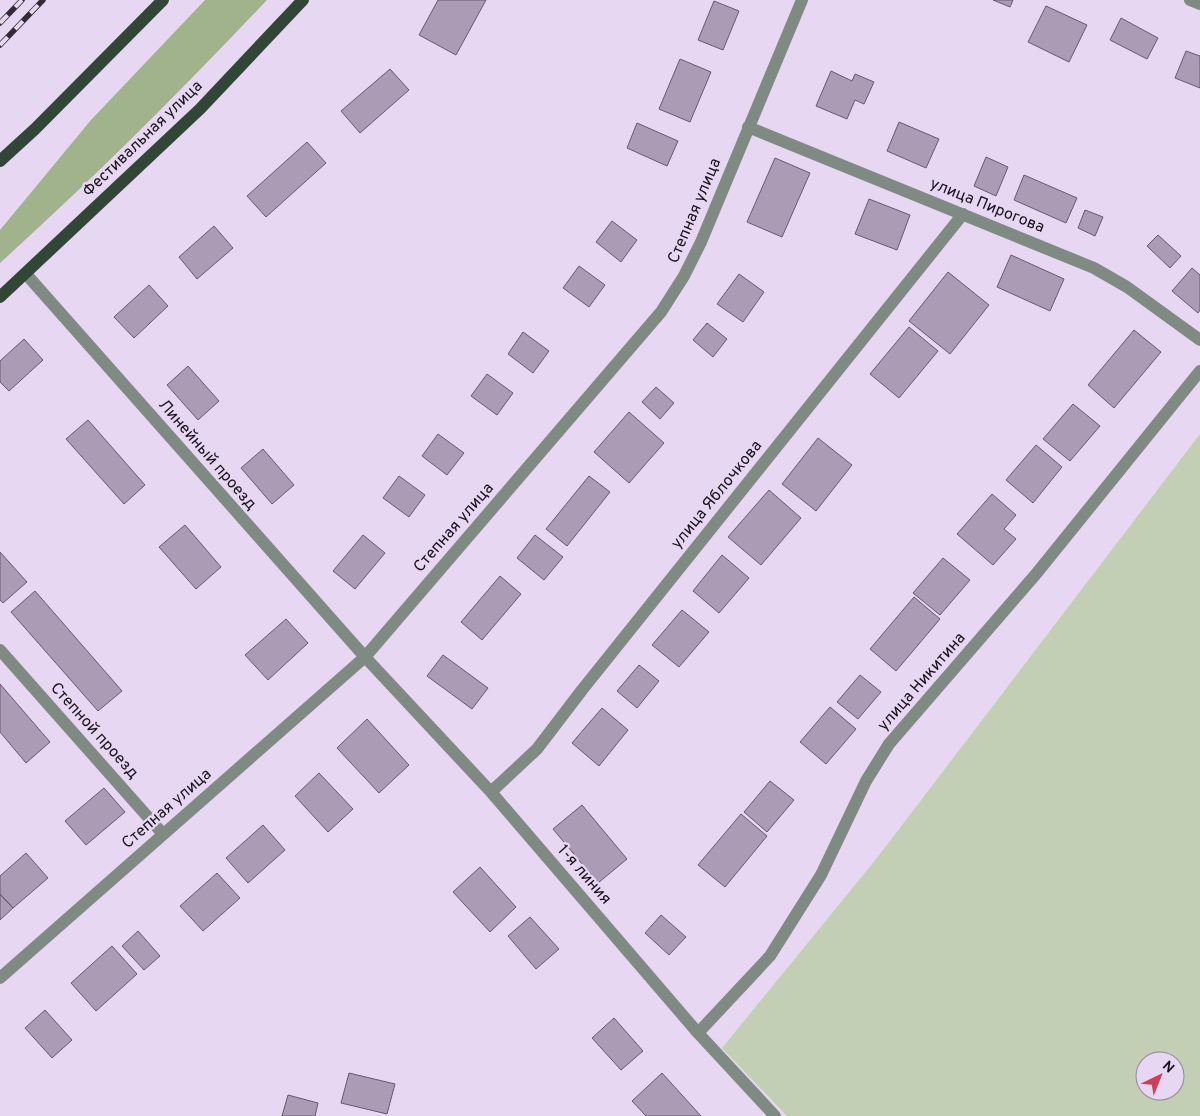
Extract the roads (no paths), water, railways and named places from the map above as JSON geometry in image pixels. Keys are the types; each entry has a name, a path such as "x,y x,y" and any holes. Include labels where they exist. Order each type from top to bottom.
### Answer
{"main road":[{"path":"0,161 35,129 163,0"},
{"name":"Фестивальная улица","path":"0,297 200,109 303,0"}],"street":[{"name":"Степная улица","path":"0,978 364,658 661,312 684,276 701,242 802,0"},
{"path":"1190,0 1200,4"},
{"name":"улица Пирогова","path":"748,127 1094,268 1127,287 1200,340"},
{"name":"улица Яблочкова","path":"491,792 537,749 582,690 963,214"},
{"name":"Линейный проезд","path":"26,274 364,658"},
{"name":"улица Никитина","path":"698,1033 770,956 821,875 866,781 889,744 1036,574 1200,371"},
{"name":"Степной проезд","path":"0,650 164,834"},
{"name":"1-я линия","path":"364,658 491,792 698,1033 775,1116"}],"railway":[{"path":"0,23 22,0"},
{"path":"0,45 43,0"}]}
